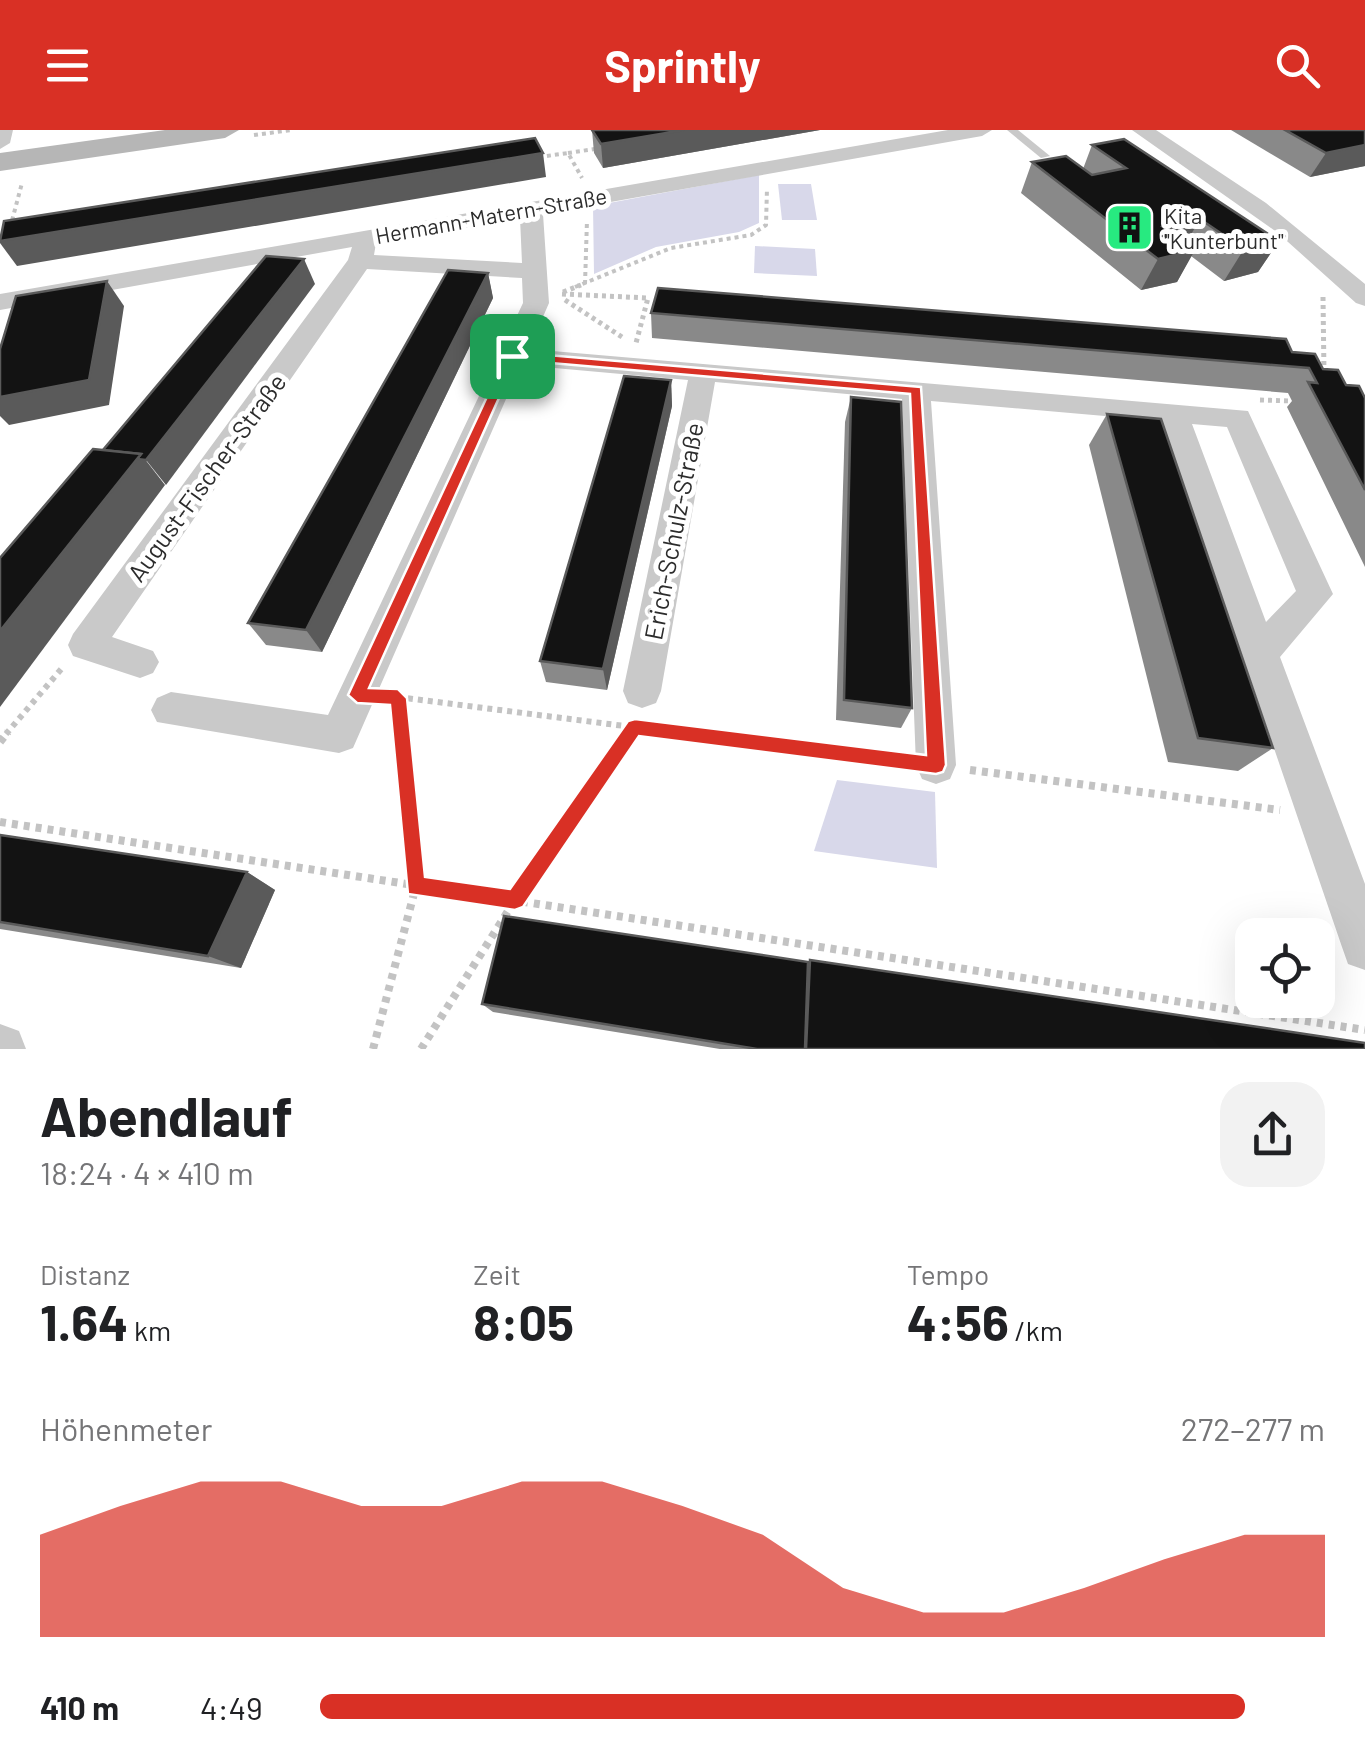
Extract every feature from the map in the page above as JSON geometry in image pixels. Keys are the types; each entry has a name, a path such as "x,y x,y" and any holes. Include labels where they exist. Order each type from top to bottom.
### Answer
{"main road":[{"path":"0,154 169,130"},
{"path":"13,164 224,130"}],"street":[{"path":"0,143 3,130"},
{"name":"Hermann-Matern-Straße","path":"0,302 363,249 531,207 589,208 768,167 982,130"},
{"path":"1142,130 1255,203 1333,266 1365,298"},
{"path":"171,710 339,735 536,304 531,207"},
{"path":"363,249 536,271"},
{"name":"August-Fischer-Straße","path":"86,645 363,249"},
{"path":"512,356 1238,418 1314,594 1261,652"},
{"name":"Erich-Schulz-Straße","path":"642,691 703,372"},
{"path":"916,390 936,765"},
{"path":"1173,412 1365,947"},
{"path":"86,645 140,662"}],"lane":[{"path":"1012,130 1045,156"}],"path":[{"path":"529,159 604,147"},
{"path":"568,153 589,208 584,284"},
{"path":"13,164 8,226 21,238"},
{"path":"556,294 671,248 751,235 766,224 768,167"},
{"path":"1313,376 1324,386 1322,286"},
{"path":"556,294 648,298 635,346 620,336 556,294"},
{"path":"0,742 37,693 86,645"},
{"path":"421,1049 515,900 635,727 642,691"},
{"path":"357,695 1294,812"},
{"path":"373,1049 416,886 398,698"},
{"path":"0,822 1365,1030"}],"shaded area":[{"path":"759,175 759,223 739,232 656,247 594,274 593,206"},
{"path":"778,184 811,184 817,220 782,220"},
{"path":"755,246 815,249 817,276 754,273"},
{"path":"837,780 935,792 937,868 814,851"}],"building":[{"path":"592,130 684,130 601,144"},
{"path":"1285,130 1365,130 1365,145 1326,153"},
{"path":"535,138 543,153 0,241 4,221"},
{"path":"1124,139 1279,241 1244,249 1200,219 1163,227 1195,250 1158,259 1032,162 1066,156 1092,175 1126,168 1092,145"},
{"path":"266,256 304,259 146,460 137,459 141,454 103,450"},
{"path":"448,270 488,273 306,630 248,623"},
{"path":"107,281 89,380 0,397 0,349 16,296"},
{"path":"658,288 1286,339 1292,352 1315,354 1323,369 1338,370 1346,385 1359,386 1365,398 1365,490 1308,382 1317,383 1309,368 651,313"},
{"path":"624,376 671,380 603,669 540,661"},
{"path":"851,397 901,402 912,708 844,700"},
{"path":"1107,414 1161,419 1273,748 1198,738"},
{"path":"93,449 141,454 0,631 0,558"},
{"path":"0,835 247,872 208,956 0,922"},
{"path":"504,916 808,962 805,1049 757,1049 482,1004"},
{"path":"810,960 1365,1043 1365,1049 806,1049"}],"place":[{"name":"Kita \"Kunterbunt\"","path":"1129,228"}],"route":[{"path":"512,356 916,390 936,765 635,727 515,900 416,886 398,698 357,695 512,356"}]}
